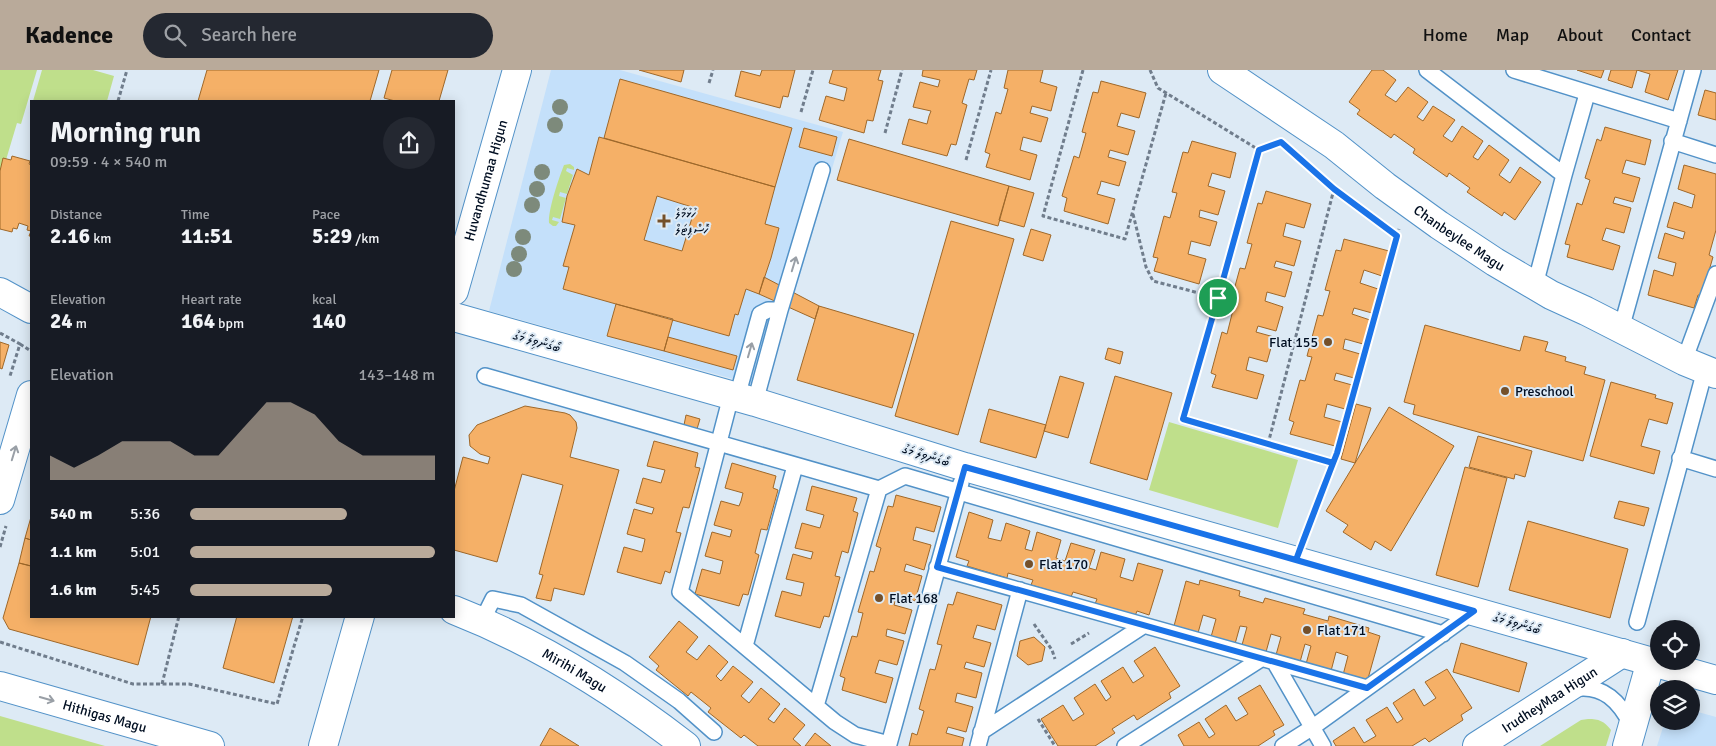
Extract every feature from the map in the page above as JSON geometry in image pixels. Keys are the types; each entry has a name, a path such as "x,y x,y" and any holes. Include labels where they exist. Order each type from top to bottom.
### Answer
{"street":[{"name":"Huvandhumaa Higun","path":"455,287 517,70"},
{"name":"Chanbeylee Magu","path":"1222,70 1299,120 1406,201 1487,256 1535,285 1620,329 1702,368"},
{"path":"0,292 30,308"},
{"name":"ބޯގަންވިލާ މަގު","path":"455,317 741,398 962,479 1296,560 1650,661"},
{"path":"0,500 30,398"},
{"name":"Mirihi Magu","path":"455,610 482,621 552,656 606,688 650,718 686,746"},
{"path":"323,746 359,618"},
{"name":"IrudheyMaa Higun","path":"1477,746 1622,653"},
{"path":"1630,737 1650,661"},
{"name":"ބޯގަންވިލާ މަގު","path":"1681,670 1716,680"},
{"name":"Hithigas Magu","path":"0,686 210,746"}],"lane":[{"path":"1428,70 1564,175"},
{"path":"1514,70 1679,121"},
{"path":"1620,329 1693,70"},
{"path":"1535,285 1587,94"},
{"path":"1672,141 1716,155"},
{"path":"822,170 780,310 768,310 760,314 741,398 719,444 680,592 835,722 855,735 889,744 962,479"},
{"path":"1637,622 1702,368 1716,274"},
{"path":"485,376 879,489 905,476 962,479 1443,634"},
{"path":"1680,458 1716,469"},
{"path":"745,646 795,466"},
{"path":"816,706 879,489"},
{"path":"937,567 1367,688"},
{"path":"980,739 1020,590"},
{"path":"482,621 493,599 521,605 625,662 714,732"},
{"path":"1283,746 1474,611"},
{"path":"980,739 1143,626"},
{"path":"1268,661 1324,746"},
{"path":"1125,746 1268,661"},
{"path":"1562,691 1580,688 1605,693 1619,704 1630,737"}],"path":[{"path":"118,100 127,70"},
{"path":"709,84 713,70"},
{"path":"801,112 813,70"},
{"path":"885,133 902,70"},
{"path":"966,160 991,70"},
{"path":"1083,70 1043,216 1125,239 1166,93"},
{"path":"1150,70 1158,88 1259,150"},
{"path":"1259,150 1281,142 1299,120"},
{"path":"1259,150 1183,419 1333,463"},
{"path":"1294,154 1334,189 1397,236"},
{"path":"1268,444 1334,189"},
{"path":"1296,560 1333,463 1406,201"},
{"path":"1133,214 1146,267 1154,281 1218,298"},
{"path":"0,333 30,350"},
{"path":"10,377 20,344"},
{"path":"1020,590 1036,628 1052,650 1055,662"},
{"path":"162,684 178,618"},
{"path":"0,642 133,684 189,684 277,704 302,618"},
{"path":"1048,746 1053,743"}],"shaded area":[{"name":"ހުޅުމާލެ ހޮސްޕިޓަލް","path":"551,70 620,70 843,132 766,388 489,311"},
{"path":"1700,713 1716,717 1716,746 1657,746 1662,730 1700,730"}],"green space":[{"path":"0,70 37,70 21,124 17,123 0,180"},
{"path":"42,70 93,70 114,76 107,100 33,100"},
{"path":"570,164 574,167 574,170 567,168 566,171 573,175 567,194 560,192 559,196 566,198 560,219 553,217 552,220 559,222 556,226 553,226 549,223 549,217 554,194 564,165"},
{"path":"1169,422 1298,460 1278,528 1149,490"},
{"path":"0,716 105,746 0,746"},
{"path":"1581,720 1601,721 1611,730 1606,746 1540,746"}],"building":[{"path":"207,70 379,70 370,100 198,100"},
{"path":"392,70 448,70 439,100 391,100 384,98"},
{"path":"639,70 684,70 681,82"},
{"path":"762,70 795,70 788,97 783,96 780,108 735,96 741,71 760,76"},
{"path":"833,70 881,70 878,80 883,81 873,121 867,120 864,133 819,120 826,96 844,101 847,88 829,83"},
{"path":"923,70 977,70 974,80 969,79 962,103 967,105 956,145 951,144 947,156 902,144 909,119 927,124 931,111 913,107 920,82 938,87 940,80 922,76"},
{"path":"1008,70 1043,70 1040,82 1057,87 1051,111 1032,106 1030,113 1048,118 1041,142 1023,137 1020,150 1037,155 1030,180 986,167 990,154 985,152 996,112 1001,114 1008,89 1004,88"},
{"path":"1372,70 1383,70 1396,80 1385,95 1396,102 1408,87 1428,102 1417,117 1423,121 1433,106 1455,120 1443,136 1452,142 1462,126 1483,141 1473,157 1478,160 1489,145 1509,160 1499,175 1510,183 1520,167 1541,182 1515,220 1504,212 1502,216 1467,192 1470,188 1449,173 1447,177 1413,153 1415,149 1394,134 1391,138 1357,114 1360,110 1349,102"},
{"path":"1577,70 1604,70 1601,78"},
{"path":"1611,70 1637,70 1632,88 1608,80"},
{"path":"1637,70 1678,70 1668,100 1645,92 1650,74"},
{"path":"620,79 792,128 775,187 604,138"},
{"path":"1101,81 1146,93 1139,118 1121,113 1117,126 1135,131 1128,155 1110,150 1108,157 1126,162 1119,186 1101,181 1097,194 1115,199 1108,224 1064,211 1067,198 1062,196 1074,156 1079,158 1086,133 1082,132 1093,92 1098,93"},
{"path":"1705,90 1716,93 1716,120 1698,115"},
{"path":"1605,127 1651,140 1645,165 1626,160 1622,173 1640,178 1633,202 1615,197 1613,203 1631,208 1624,233 1606,228 1602,240 1620,246 1613,270 1567,257 1570,245 1565,244 1577,203 1582,205 1590,180 1585,178 1597,139 1601,141"},
{"path":"804,128 837,137 832,156 799,147"},
{"path":"599,137 775,187 765,224 779,228 771,258 759,294 746,289 738,315 735,314 729,336 563,289 569,267 563,266 575,225 562,222 567,196 577,169 589,175","holes":["657,196 695,208 682,251 644,240"]},
{"path":"849,139 1009,186 998,226 837,180"},
{"path":"1192,141 1236,153 1230,178 1212,173 1208,186 1225,191 1218,215 1200,210 1199,217 1217,222 1210,246 1191,241 1188,254 1206,259 1199,284 1154,271 1158,258 1153,257 1164,216 1170,218 1177,193 1172,192 1183,152 1188,153"},
{"path":"12,156 30,161 30,231 27,230 28,226 19,223 17,229 13,228 12,232 0,229 0,171 3,158 11,160"},
{"path":"1684,165 1716,174 1716,230 1709,255 1713,257 1702,295 1698,295 1694,308 1648,295 1654,270 1673,276 1676,263 1658,258 1665,233 1683,239 1685,232 1667,227 1674,202 1692,208 1695,195 1678,189"},
{"path":"1009,186 1034,193 1024,227 999,220"},
{"path":"1266,191 1311,204 1304,228 1286,223 1283,236 1301,241 1294,266 1276,261 1274,267 1292,272 1285,297 1267,292 1265,301 1283,307 1276,331 1258,326 1256,332 1274,337 1267,362 1249,357 1246,370 1264,375 1257,399 1212,387 1216,375 1211,373 1222,332 1227,334 1233,310 1229,308 1240,268 1245,269 1252,244 1247,243 1258,203 1262,204"},
{"path":"951,221 1014,239 958,435 895,416"},
{"path":"1031,229 1051,235 1043,261 1023,255"},
{"name":"Flat 155","path":"1344,239 1389,251 1382,276 1364,270 1360,283 1378,289 1372,313 1354,308 1352,314 1370,320 1363,344 1345,339 1343,349 1360,354 1354,378 1336,373 1334,380 1352,385 1345,409 1327,404 1324,417 1342,422 1335,446 1290,434 1294,422 1289,420 1300,380 1305,381 1312,357 1307,356 1318,315 1323,316 1330,291 1325,290 1336,250 1341,251"},
{"path":"764,277 819,306 815,319 759,294"},
{"path":"616,304 673,319 664,351 607,336"},
{"path":"819,306 914,334 892,408 797,380"},
{"name":"Preschool","path":"1425,325 1520,351 1524,336 1548,342 1545,351 1566,357 1565,361 1586,367 1584,374 1605,380 1583,461 1413,414 1415,405 1404,402"},
{"path":"668,337 737,356 733,370 664,351"},
{"path":"0,342 9,345 2,369 0,368"},
{"path":"1108,348 1123,352 1120,364 1105,359"},
{"path":"1060,376 1084,383 1068,438 1044,431"},
{"path":"1115,376 1172,393 1147,480 1090,463"},
{"path":"1611,382 1656,395 1655,398 1673,403 1667,424 1649,419 1641,446 1660,451 1654,474 1590,456"},
{"path":"1356,404 1371,408 1355,463 1341,459"},
{"path":"525,406 565,413 570,415 576,422 577,428 570,457 619,470 584,595 554,588 551,601 536,598 543,575 539,574 563,485 522,474 497,562 455,550 455,487 463,457 488,464 490,457 480,454 470,446 469,435 477,425"},
{"path":"1389,407 1454,446 1391,551 1375,541 1371,550 1343,532 1348,525 1326,511"},
{"path":"989,409 1046,425 1036,458 980,442"},
{"path":"686,415 700,419 697,429 684,425"},
{"path":"1478,436 1532,451 1525,477 1515,474 1514,479 1469,467"},
{"path":"654,441 698,453 695,467 700,468 689,508 683,507 676,532 681,533 670,573 665,571 661,584 617,572 624,547 642,552 645,539 627,534 634,509 652,514 654,508 636,503 643,478 661,483 665,470 647,466"},
{"path":"732,463 776,476 773,488 778,490 767,530 761,529 755,553 759,555 748,595 743,594 739,606 695,594 702,569 720,574 723,561 705,556 712,532 730,537 732,530 714,525 721,501 739,506 741,501 743,493 725,488"},
{"path":"1465,467 1507,478 1478,587 1436,575"},
{"path":"812,486 857,498 853,511 858,513 848,553 842,551 835,576 840,577 829,617 824,616 820,628 775,616 782,591 801,596 804,583 786,579 793,554 811,559 813,552 795,548 802,523 820,528 824,515 806,510"},
{"name":"Flat 168","path":"896,495 941,507 934,532 916,527 913,540 931,545 924,570 906,564 904,571 922,576 915,601 897,595 894,605 912,610 905,634 887,629 886,636 904,641 897,665 879,660 875,673 893,678 886,703 842,690 845,678 840,676 852,636 857,637 863,613 858,612 870,571 874,572 881,548 876,546 888,506 893,507"},
{"path":"1619,501 1649,508 1644,526 1614,518"},
{"name":"Flat 170","path":"969,512 993,520 988,538 1001,541 1006,523 1030,531 1025,549 1032,551 1037,532 1061,540 1056,558 1065,561 1071,543 1095,550 1089,568 1096,570 1101,552 1125,559 1120,577 1133,581 1138,563 1163,570 1149,615 1137,611 1135,616 1095,604 1097,599 1073,592 1071,597 1031,585 1033,580 1008,573 1007,578 967,566 969,561 956,557"},
{"path":"30,520 30,540 25,538"},
{"path":"1528,521 1628,549 1610,618 1509,590"},
{"path":"25,538 30,540 30,566 19,563"},
{"path":"19,563 30,566 30,618 150,618 138,665 9,629 3,618"},
{"name":"Flat 171","path":"1200,580 1240,591 1239,596 1263,603 1265,598 1305,609 1303,614 1328,621 1329,616 1369,628 1368,632 1380,636 1367,682 1343,675 1348,656 1336,652 1331,671 1306,664 1311,646 1305,644 1300,662 1276,655 1281,637 1271,634 1266,652 1242,645 1247,627 1240,626 1235,644 1211,637 1216,619 1203,615 1198,633 1174,626 1186,581 1199,585"},
{"path":"957,592 1002,605 995,630 977,625 973,638 991,643 984,667 966,662 964,668 982,673 976,698 957,693 955,702 973,707 966,732 948,727 946,733 964,738 962,746 909,746 912,733 917,735 924,711 919,709 930,669 935,670 942,645 937,644 948,604 953,605"},
{"path":"236,618 292,618 274,683 223,668"},
{"path":"679,621 698,637 686,652 697,660 709,645 728,662 716,676 721,681 733,666 753,682 741,696 749,703 761,688 780,704 768,719 774,723 785,708 805,725 793,739 801,746 758,746 744,735 741,738 708,712 711,708 691,692 688,696 656,670 659,666 649,657"},
{"path":"1034,637 1045,647 1042,661 1028,665 1017,656 1020,641"},
{"path":"1461,643 1527,663 1519,692 1453,672"},
{"path":"1155,647 1180,686 1169,693 1171,698 1137,720 1134,715 1112,729 1115,733 1095,746 1058,746 1041,719 1063,705 1073,721 1084,714 1074,698 1095,684 1106,701 1111,697 1101,681 1123,667 1133,683 1144,676 1134,661"},
{"path":"1447,669 1472,708 1461,715 1463,720 1429,742 1425,738 1412,746 1336,746 1333,741 1354,727 1364,743 1376,736 1366,720 1387,707 1397,723 1403,719 1393,703 1414,689 1424,706 1436,698 1425,682"},
{"path":"1260,685 1284,725 1273,731 1275,735 1258,746 1184,746 1178,735 1199,722 1209,738 1215,734 1205,719 1226,705 1236,721 1248,714 1238,698"},
{"path":"550,728 579,746 540,746"},
{"path":"815,733 831,746 805,746"}],"place":[{"name":"ހުޅުމާލެ ހޮސްޕިޓަލް","path":"664,221"},
{"name":"Flat 155","path":"1328,342"},
{"name":"Preschool","path":"1505,391"},
{"name":"Flat 170","path":"1029,564"},
{"name":"Flat 168","path":"879,598"},
{"name":"Flat 171","path":"1307,630"}],"route":[{"path":"1218,298 1183,419 1333,463 1296,560 965,467 937,567 1367,688 1474,611 1296,560 1337,453 1397,236 1334,189 1281,142 1259,150 1218,298"}]}
